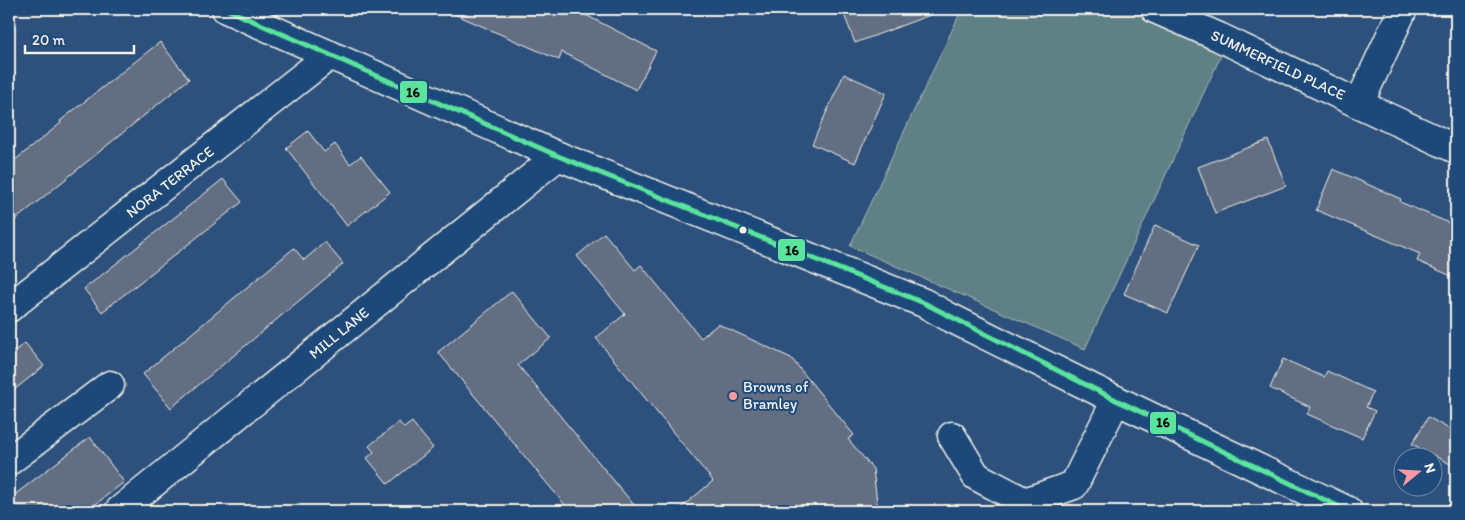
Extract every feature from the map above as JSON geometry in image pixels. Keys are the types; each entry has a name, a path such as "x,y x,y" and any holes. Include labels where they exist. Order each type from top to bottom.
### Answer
{"street":[{"path":"226,9 558,156 924,302 949,317 1116,400 1348,511"},
{"name":"SUMMERFIELD PLACE","path":"1154,9 1220,37 1360,104 1403,9"},
{"name":"NORA TERRACE","path":"9,308 330,55"},
{"path":"1360,104 1456,149"},
{"name":"MILL LANE","path":"119,511 558,156"},
{"path":"9,461 110,385"},
{"path":"952,436 976,476 1025,502 1074,485 1116,400"}],"green space":[{"path":"962,9 1137,9 1225,47 1085,349 850,246"}],"building":[{"path":"443,9 574,9 656,51 636,90 562,52 559,60"},
{"path":"842,9 938,9 938,12 855,43"},
{"path":"160,42 189,79 9,225 9,165 61,123 60,121"},
{"path":"844,74 886,93 855,163 812,144"},
{"path":"308,131 324,152 335,144 350,164 361,156 390,192 347,226 286,148"},
{"path":"1268,140 1286,186 1215,213 1198,167"},
{"path":"1333,169 1401,199 1400,202 1456,226 1456,278 1417,261 1420,254 1316,210"},
{"path":"223,179 242,202 102,312 84,289"},
{"path":"1155,225 1199,245 1168,313 1124,294"},
{"name":"Browns of Bramley","path":"604,233 635,270 641,265 701,338 718,324 791,358 854,435 848,439 873,469 878,511 677,511 713,481 596,338 625,314 577,256"},
{"path":"325,242 343,264 171,408 143,374 294,248 304,260"},
{"path":"512,291 551,338 518,365 639,511 570,511 438,352"},
{"path":"25,343 44,366 9,394 9,355"},
{"path":"1283,359 1324,377 1327,371 1373,392 1366,407 1375,411 1362,438 1307,414 1310,407 1270,388"},
{"path":"1428,417 1456,433 1456,467 1442,460 1442,448 1420,448 1412,444"},
{"path":"399,422 404,428 412,422 433,448 388,484 367,458 374,452 369,446"},
{"path":"90,437 124,482 87,511 9,511 9,499"}],"transit line":[{"name":"16","path":"226,9 558,156 924,303 1116,400 1348,511"}],"place":[{"name":"Browns of Bramley","path":"733,396"}]}
